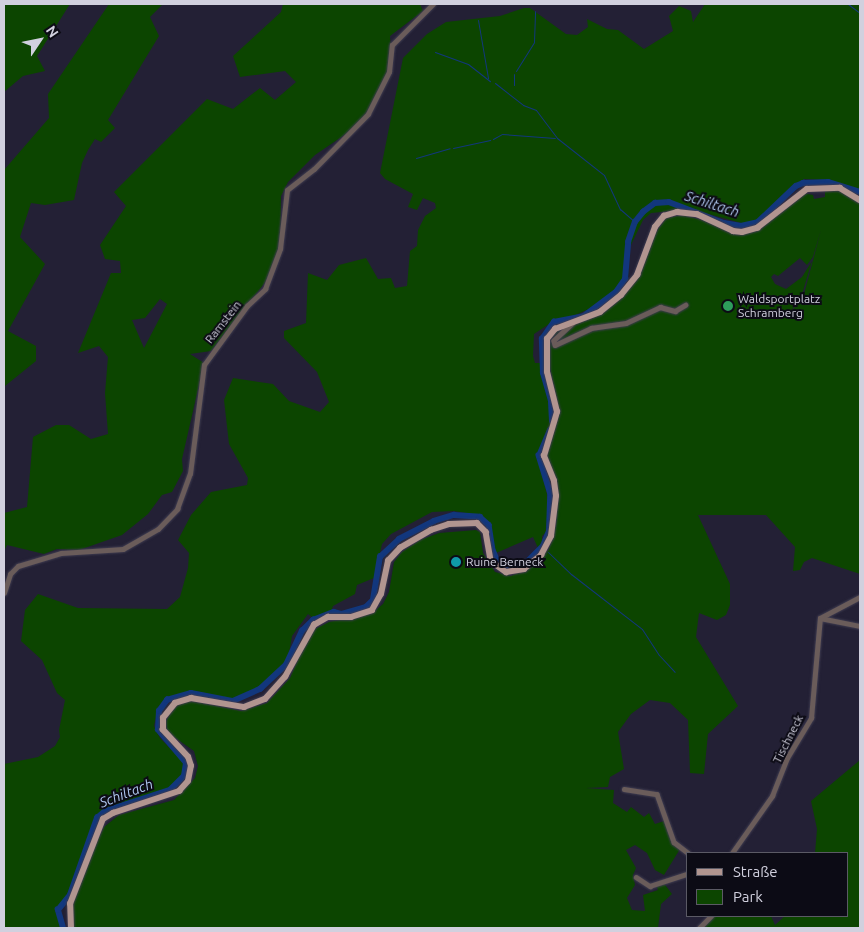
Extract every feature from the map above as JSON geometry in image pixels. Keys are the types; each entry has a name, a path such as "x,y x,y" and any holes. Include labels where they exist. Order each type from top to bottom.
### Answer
{"main road":[{"path":"71,928 70,904 103,819 113,813 179,791 188,781 191,766 188,757 163,730 163,718 174,703 191,698 244,707 265,699 285,677 314,625 328,618 351,617 372,610 381,594 388,561 400,548 432,530 449,524 477,523 486,532 491,561 506,572 524,569 541,555 552,536 556,496 544,456 557,412 547,372 545,348 550,333 611,304 633,282 655,227 671,213 697,214 733,231 742,232 757,228 807,189 840,188 860,200"}],"street":[{"name":"Ramstein","path":"4,593 10,574 18,566 60,553 123,549 158,529 177,509 190,474 204,365 246,306 264,289 280,249 281,215 287,190 314,170 368,114 390,72 392,45 432,4"},
{"path":"573,323 554,341 554,345 591,328 626,324 660,306 675,311 685,305"},
{"path":"820,618 860,597"},
{"path":"820,618 860,626"},
{"name":"Tischneck","path":"733,852 772,796 787,758 811,718 820,618"},
{"path":"624,789 657,794 674,842 687,852"},
{"path":"636,877 650,886 686,875"},
{"path":"700,928 710,917"}],"green space":[{"path":"4,4 70,4 37,56 45,71 23,76 4,92"},
{"path":"109,4 163,4 150,17 159,36 108,120 115,128 101,142 95,139 88,150 82,163 74,200 45,205 31,203 20,237 45,264 8,331 36,346 36,361 5,386 4,170 49,118 48,94"},
{"path":"283,4 420,4 423,11 390,36 392,68 362,123 315,155 288,182 281,196 280,249 274,271 211,351 190,354 204,363 182,459 183,471 172,492 162,495 148,514 122,535 79,550 57,549 44,554 7,545 4,551 4,513 27,507 33,437 56,425 69,425 91,439 108,434 105,393 108,357 99,346 78,353 111,273 121,273 120,261 105,259 100,245 126,206 114,192 207,99 233,109 260,88 275,100 296,82 285,71 240,77 233,56 281,12","holes":["160,299 167,304 144,348 132,320 145,318"]},
{"path":"705,4 860,4 860,191 829,180 804,179 761,218 745,224 683,207 683,210 651,213 643,220 629,249 628,278 623,278 614,292 600,304 571,317 555,320 534,334 533,356 535,363 541,363 552,410 550,427 537,456 547,494 548,530 542,536 542,545 538,548 533,537 496,553 488,521 479,515 454,511 432,512 391,534 382,544 374,578 357,585 355,594 333,606 331,612 313,618 308,614 292,636 288,659 256,690 233,699 196,691 168,697 158,707 154,726 160,738 184,763 182,776 169,788 118,804 95,818 67,896 57,909 61,928 4,928 4,764 38,757 55,746 60,737 59,730 65,700 57,693 42,660 21,641 25,610 38,594 78,608 167,609 180,597 188,568 189,553 178,540 191,515 211,492 247,485 248,478 229,444 224,400 233,378 273,384 289,401 320,412 329,402 317,372 284,338 284,331 306,323 308,273 327,280 339,265 366,258 378,279 391,278 395,288 407,286 410,251 417,246 418,230 425,216 436,208 435,203 423,198 417,210 408,207 413,194 385,179 380,173 403,58 427,34 446,22 500,16 524,8 530,8 566,34 577,35 588,27 587,19 607,29 618,30 644,49 673,31 669,16 679,6 691,11 693,22"},
{"path":"825,189 840,191 860,202 860,574 812,558 804,562 800,570 793,571 795,547 766,515 698,515 730,584 730,605 726,615 717,620 699,613 696,637 738,706 708,734 704,774 690,773 688,720 670,703 650,700 631,714 618,732 624,769 610,777 608,787 586,788 614,790 613,803 627,812 631,807 644,817 649,813 655,824 664,821 680,849 664,875 655,870 647,853 635,845 626,850 636,868 633,875 635,885 627,898 632,910 645,911 643,895 658,890 656,885 663,882 672,894 661,904 658,928 73,928 71,913 73,904 88,860 104,827 119,815 174,800 195,778 198,766 194,751 167,732 166,721 176,704 187,700 241,711 267,703 290,678 307,638 315,629 329,622 371,614 383,604 389,592 394,562 402,552 420,540 439,533 476,530 480,532 483,553 495,572 511,576 533,566 549,549 556,525 558,497 547,455 559,409 548,359 549,338 556,330 592,318 615,304 640,274 654,235 666,218 683,215 749,233 803,193 813,195 814,199 825,197","holes":["821,230 804,294 788,317 803,291 812,261 802,277 786,289 775,284 771,277 774,274 778,276 800,258 807,265 813,257"]},
{"path":"860,760 860,928 701,928 711,917 771,917 775,925 784,917 849,917 849,852 815,852 817,829 811,801"}],"waterway":[{"path":"848,4 860,13"},
{"path":"516,71 534,42 535,11"},
{"path":"478,20 488,78"},
{"path":"435,52 468,64 490,81"},
{"path":"514,74 514,85"},
{"path":"495,83 523,105 536,110 557,138 604,175 620,209 635,222"},
{"path":"493,139 502,134 555,138"},
{"path":"453,148 490,140"},
{"path":"416,158 450,148"},
{"name":"Schiltach","path":"552,421 551,401 543,373 542,339 554,322 584,316 616,292 625,279 628,242 635,222 643,212 655,203 669,202 724,223 741,226 758,222 796,186 803,183 828,182 860,192"},
{"name":"Schiltach","path":"63,928 58,910 70,895 97,818 105,811 170,790 184,776 186,763 158,730 159,711 167,700 191,693 233,701 260,689 286,665 302,631 313,620 334,612 342,614 366,607 373,600 380,557 399,539 434,521 454,515 480,517 489,525 493,550 499,564 513,568 525,564 543,546 549,531 550,493 539,456 550,430"},
{"path":"548,552 571,574 642,629 659,655 675,672"}],"place":[{"name":"Waldsportplatz Schramberg","path":"728,306"},
{"name":"Ruine Berneck","path":"456,562"}]}
